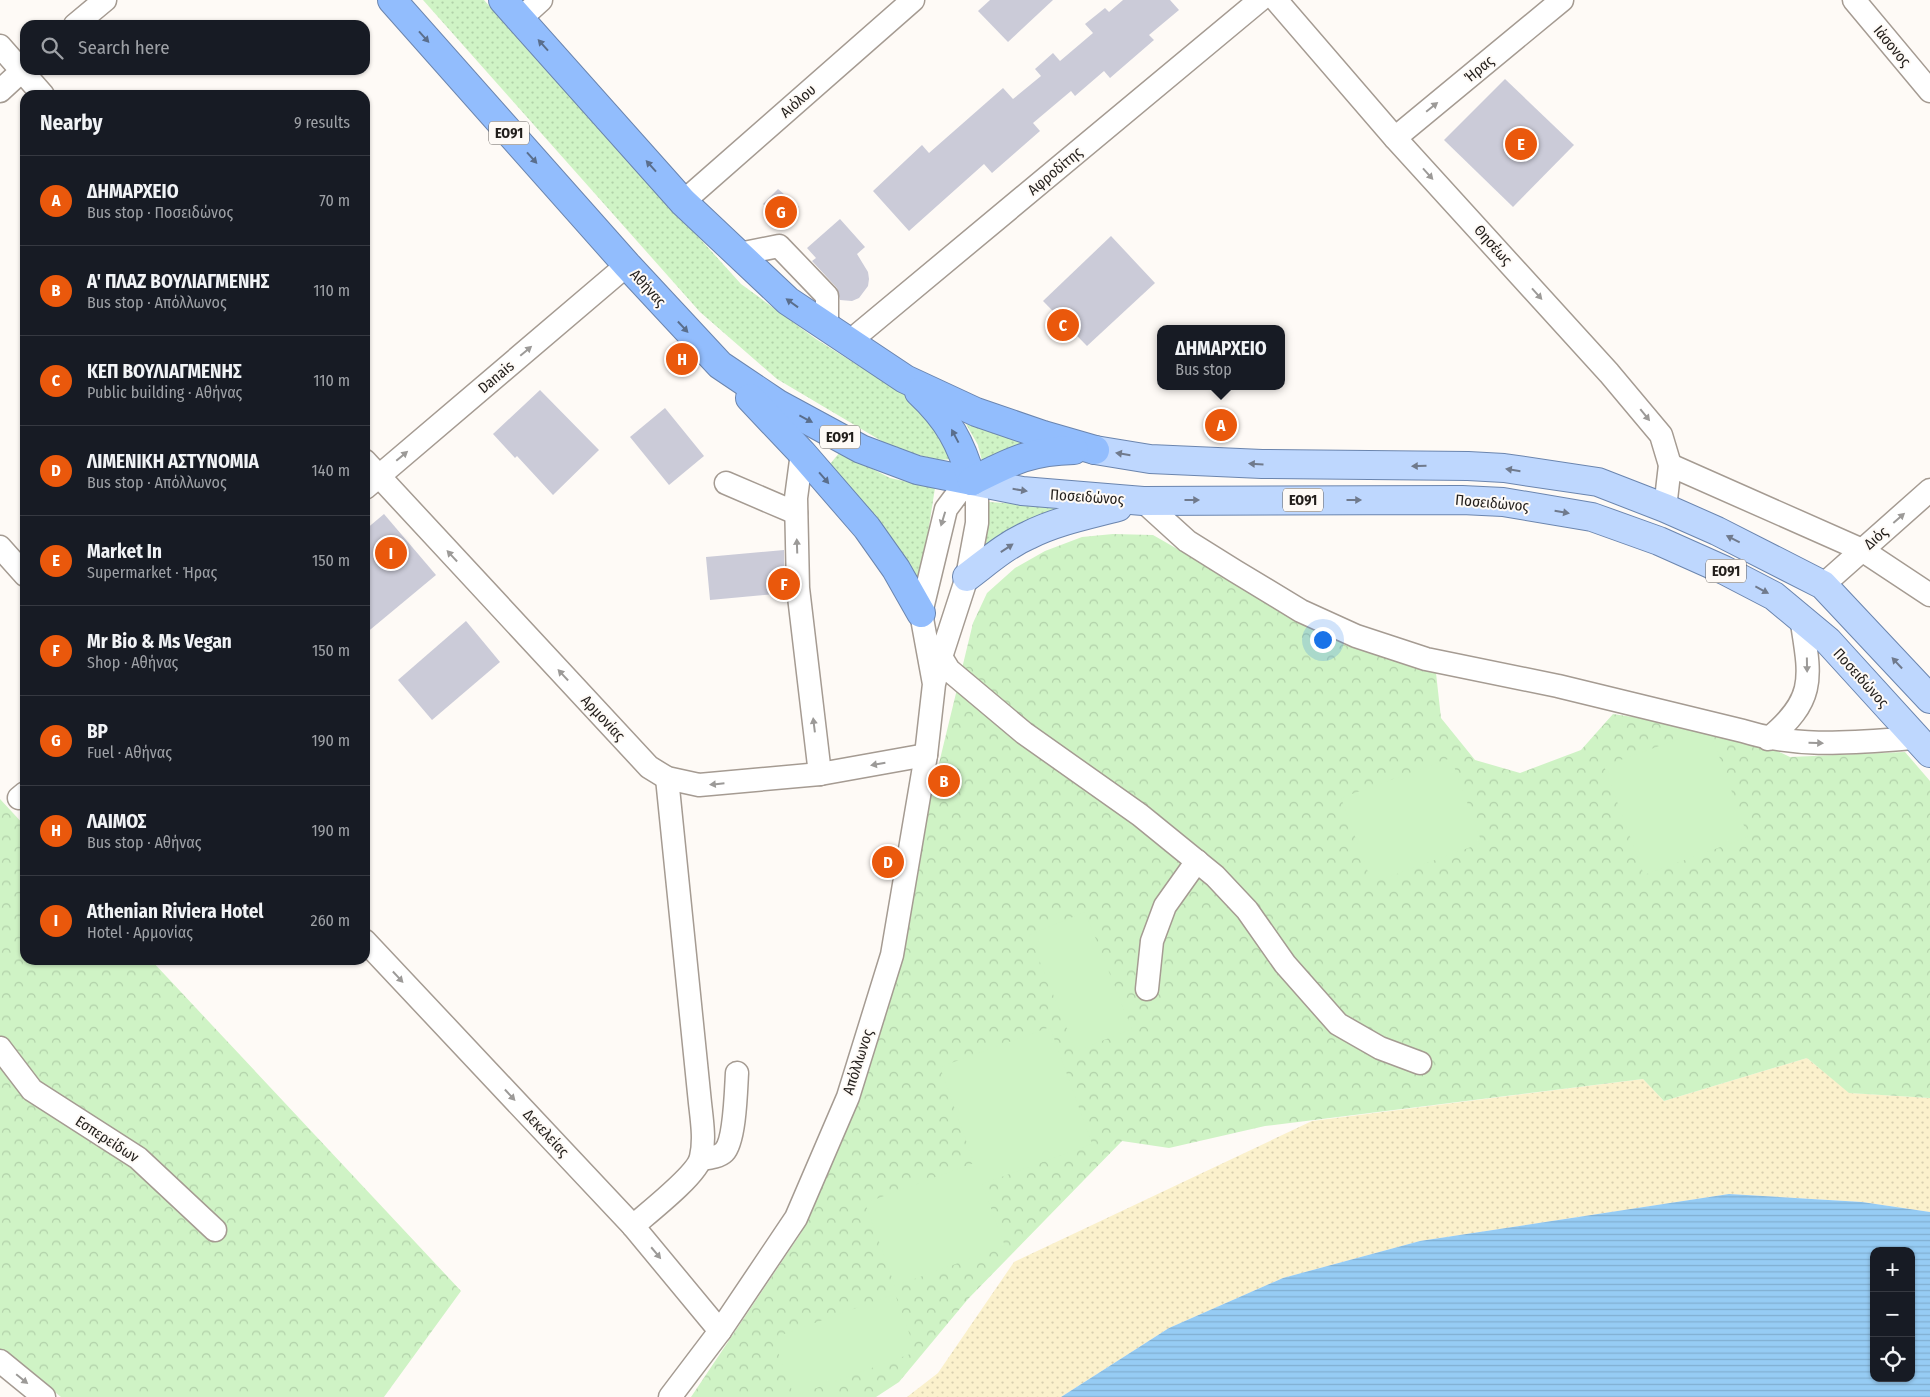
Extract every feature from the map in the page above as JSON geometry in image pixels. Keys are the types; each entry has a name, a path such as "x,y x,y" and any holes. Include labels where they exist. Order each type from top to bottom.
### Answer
{"highway":[{"name":"Αθήνας","path":"392,0 627,265 720,366 778,404 861,449 917,470 972,481"},
{"name":"ΕΟ91","path":"512,10 683,202 788,301 905,379 976,412 1043,435 1095,450"},
{"path":"720,366 802,453 867,528 896,569 921,613"},
{"path":"905,379 934,406 953,432 961,447 972,481 1019,457 1040,452 1095,450"}],"main road":[{"name":"ΕΟ91","path":"1095,450 1150,459 1262,464 1504,468 1598,482 1666,508 1717,531 1823,585 1930,699"},
{"name":"Ποσειδώνος","path":"972,481 1022,491 1143,501 1462,500 1503,502 1592,517 1658,541 1724,570 1774,596 1828,641 1922,746"},
{"path":"967,577 1008,546 1029,535 1063,521 1143,501"}],"street":[{"path":"81,20 105,0"},
{"path":"512,10 541,0"},
{"name":"Αιόλου","path":"683,202 913,0"},
{"name":"Αφροδίτης","path":"838,334 1260,0"},
{"name":"Θησέως","path":"1276,0 1395,138 1635,403 1661,435 1670,465 1666,508"},
{"name":"Ήρας","path":"1395,138 1562,0"},
{"name":"Ιάσονος","path":"1854,0 1930,91"},
{"path":"0,46 20,66"},
{"path":"0,91 20,72"},
{"path":"28,75 39,90"},
{"name":"Danais","path":"370,474 627,265"},
{"path":"802,453 796,498 798,588 820,774"},
{"path":"1670,465 1862,550 1930,595"},
{"name":"Αρμονίας","path":"370,476 649,767 667,778 699,785 820,774 926,755"},
{"path":"972,481 977,497 977,523 967,577 940,657 934,684 921,613 946,509 958,493 972,481"},
{"path":"726,483 796,513"},
{"name":"Διός","path":"1823,585 1930,490"},
{"path":"1143,501 1187,540 1301,611 1356,636 1426,659 1558,686 1744,731 1768,739 1834,744 1922,746"},
{"path":"0,547 20,569"},
{"path":"1768,739 1787,723 1801,703 1807,686 1808,662 1801,617"},
{"path":"940,657 949,670 1024,733 1140,815 1215,876 1247,910 1285,964 1338,1024 1380,1048 1420,1063"},
{"name":"Απόλλωνος","path":"670,1397 720,1331 796,1218 848,1097 892,955 926,755 934,684"},
{"path":"633,1226 693,1171 701,1159 703,1131 667,778"},
{"path":"1147,989 1152,941 1165,906 1196,861"},
{"name":"Δεκελείας","path":"370,946 633,1226 720,1331"},
{"name":"Εσπερείδων","path":"0,1048 32,1090 138,1158 215,1230"},
{"path":"701,1159 724,1152 730,1140 738,1073"},
{"path":"0,1361 44,1397"}],"green space":[{"path":"423,0 484,0 741,284 816,339 916,402 930,416 953,459 940,460 890,446 777,379 700,312"},
{"path":"966,424 1035,444 983,465 978,445"},
{"path":"840,452 890,478 935,488 919,590 905,559 882,524 830,464"},
{"path":"988,502 1061,506 978,557"},
{"path":"1113,534 1153,535 1345,645 1436,673 1441,718 1475,760 1520,773 1581,750 1613,714 1739,733 1790,757 1905,752 1930,781 1930,1098 1849,1093 1807,1058 1664,1101 1643,1079 1265,1126 1169,1148 1122,1141 968,1299 899,1382 876,1397 691,1397 801,1233 865,1069 973,623 987,593 1015,568 1045,551 1082,537"},
{"path":"1709,728 1748,837 1644,875 1604,766"},
{"path":"1451,758 1482,843 1372,883 1341,798"},
{"path":"0,799 20,821 20,965 156,965 461,1291 384,1397 61,1397 0,1349"},
{"path":"1085,912 1132,1029 1076,1051 1029,935"},
{"path":"1050,1027 1092,1144 982,1184 1005,1246 895,1286 865,1203 974,1163 940,1067"},
{"path":"895,1294 916,1352 794,1396 773,1338"}],"sand":[{"path":"1807,1058 1850,1093 1930,1098 1930,1212 1862,1202 1729,1194 1420,1241 1283,1278 1169,1328 1061,1397 907,1397 938,1373 1014,1262 1312,1121 1643,1079 1664,1101"}],"water":[{"path":"1729,1194 1862,1202 1930,1212 1930,1397 1061,1397 1169,1328 1283,1278 1420,1241"}],"building":[{"path":"990,0 1053,0 1008,42 978,11"},
{"path":"1123,0 1170,0 1179,10 1149,35 1154,40 1110,78 1104,71 1075,96 1071,91 1033,123 1040,131 992,173 984,164 909,231 873,191 922,145 929,153 1003,88 1013,99 1041,76 1035,69 1053,53 1060,61 1093,33 1085,24 1105,8 1109,12"},
{"path":"1505,79 1574,145 1513,207 1444,140"},
{"path":"778,189 799,207 784,223 763,204"},
{"path":"840,219 865,247 857,254 868,272 868,286 859,298 852,301 840,300 837,288 812,261 816,258 807,248"},
{"path":"1111,236 1155,283 1087,346 1043,301"},
{"path":"540,390 599,450 553,495 517,456 515,458 493,434"},
{"path":"665,408 704,456 669,485 630,437"},
{"path":"384,514 436,575 370,630 370,526"},
{"path":"784,550 785,593 710,600 706,557"},
{"path":"466,621 500,662 432,720 398,680"}],"place":[{"name":"Market In","path":"1521,144"},
{"name":"BP","path":"781,212"},
{"name":"ΚΕΠ ΒΟΥΛΙΑΓΜΕΝΗΣ","path":"1063,325"},
{"name":"ΛΑΙΜΟΣ","path":"682,359"},
{"name":"ΔΗΜΑΡΧΕΙΟ","path":"1221,425"},
{"name":"Athenian Riviera Hotel","path":"391,553"},
{"name":"Mr Bio & Ms Vegan","path":"784,584"},
{"name":"Α' ΠΛΑΖ ΒΟΥΛΙΑΓΜΕΝΗΣ","path":"944,781"},
{"name":"ΛΙΜΕΝΙΚΗ ΑΣΤΥΝΟΜΙΑ","path":"888,862"}]}
